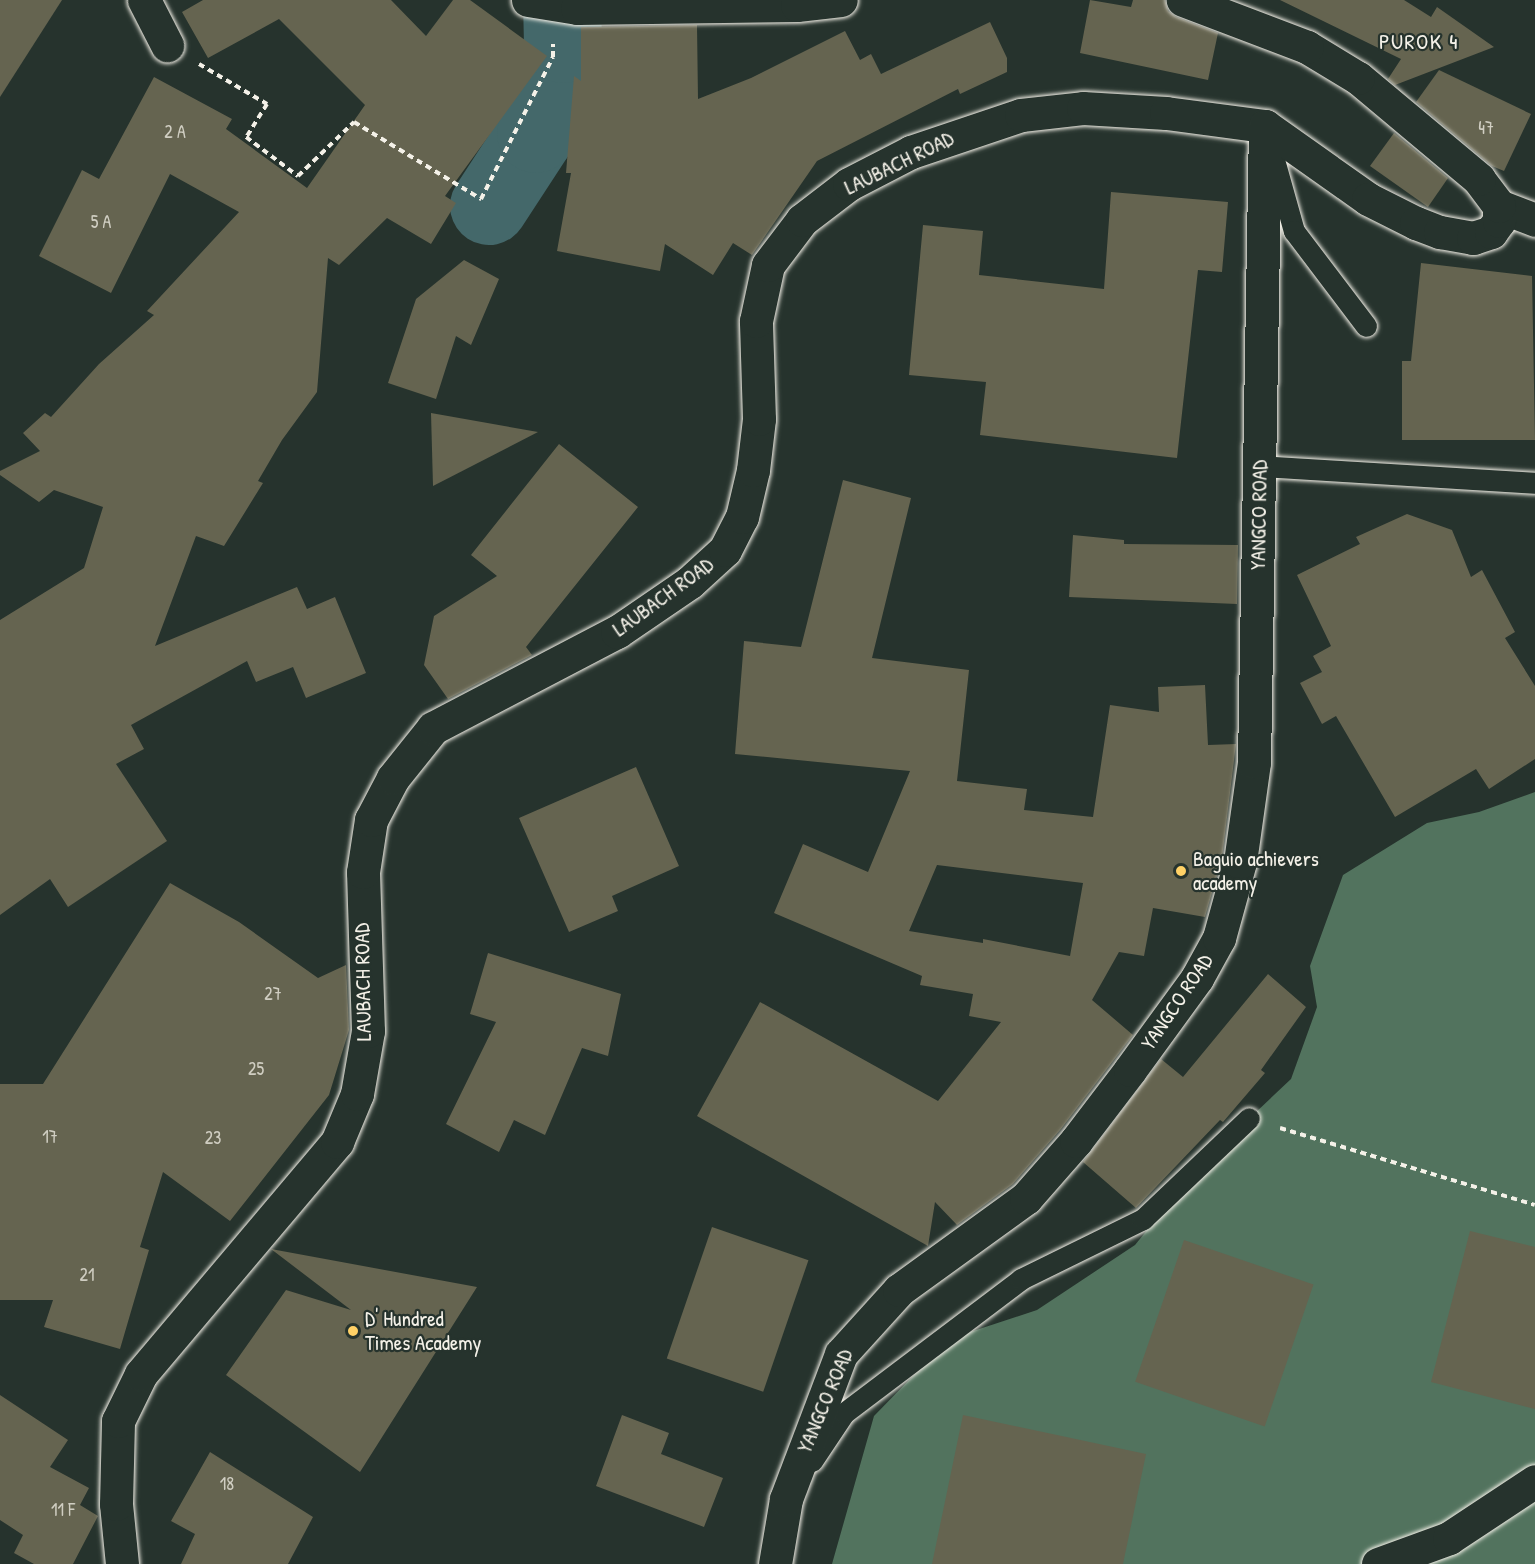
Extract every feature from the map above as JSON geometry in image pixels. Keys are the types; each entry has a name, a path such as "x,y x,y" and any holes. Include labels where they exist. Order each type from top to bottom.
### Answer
{"street":[{"path":"144,0 167,45"},
{"path":"531,1 577,8 797,5 841,0"},
{"path":"1183,0 1307,47 1358,78 1479,179 1499,206 1535,220"},
{"name":"LAUBACH ROAD","path":"122,1564 116,1504 118,1421 141,1374 337,1142 357,1094 368,1031 363,872 370,820 393,777 433,728 617,632 690,582 725,550 742,517 753,470 759,418 756,321 768,265 802,220 849,184 911,152 1021,115 1083,108 1166,113 1265,126 1368,199 1440,232 1473,238 1491,232 1499,221 1499,206"},
{"name":"YANGCO ROAD","path":"775,1564 786,1499 841,1354 898,1290 1026,1198 1076,1141 1130,1070 1197,978 1219,938 1240,862 1254,762 1265,126"},
{"path":"1378,1564 1449,1538 1535,1481"}],"lane":[{"path":"1265,126 1294,231 1366,326"},
{"path":"1260,466 1535,483"},
{"path":"786,1499 844,1413 1022,1279 1143,1219 1249,1119"}],"path":[{"path":"167,45 267,104 246,138 298,176 354,122 481,199 553,57"},
{"path":"1249,1119 1535,1205"}],"green space":[{"path":"1535,792 1535,1564 832,1564 874,1416 949,1339 1037,1310 1135,1245 1199,1166 1291,1079 1317,1007 1310,966 1343,875 1427,823 1479,812"}],"building":[{"path":"0,0 62,0 0,97"},
{"path":"203,0 391,0 426,36 453,0 470,0 547,56 445,196 456,203 431,244 387,218 339,265 328,258 317,392 282,440 258,481 263,483 224,546 196,536 155,646 297,587 307,609 335,597 366,673 306,698 293,667 256,682 247,661 131,725 144,749 116,764 167,841 68,907 50,879 0,915 0,620 84,568 103,507 54,490 39,502 0,475 0,471 40,451 23,433 45,413 51,417 99,364 154,315 147,311 239,212 170,174 111,293 39,256 82,170 99,179 154,77 232,119 226,129 307,188 365,105 279,19 208,58 182,12"},
{"path":"1090,0 1131,7 1133,0 1165,0 1168,11 1176,17 1218,33 1208,80 1080,53"},
{"path":"1280,0 1404,0 1431,17 1437,7 1494,47 1395,85 1388,79 1401,59"},
{"path":"990,22 1007,58 1007,72 960,94 958,89 817,161 752,255 733,243 713,275 665,244 660,271 557,251 571,173 566,173 574,76 581,81 581,27 697,25 698,99 751,78 845,31 860,60 871,54 881,74"},
{"path":"1439,70 1531,114 1504,171 1492,166 1416,102"},
{"path":"1394,133 1448,178 1428,207 1370,166"},
{"path":"1111,192 1228,202 1222,272 1198,270 1177,458 980,435 986,382 909,375 923,225 983,231 979,275 1104,289"},
{"path":"464,260 499,279 471,345 456,336 436,399 388,383 416,299"},
{"path":"1421,263 1532,276 1535,440 1402,440 1402,361 1411,361"},
{"path":"431,413 538,432 433,486"},
{"path":"559,444 638,507 526,647 532,655 448,699 424,665 434,616 497,576 471,555"},
{"path":"843,480 911,498 872,658 969,670 957,781 1027,789 1024,810 1093,817 1110,705 1159,712 1158,687 1205,685 1208,745 1236,744 1222,858 1205,917 1153,908 1144,956 1119,952 1092,1000 1133,1035 1061,1129 1013,1184 957,1225 935,1202 928,1246 697,1116 760,1002 938,1101 1001,1022 969,1016 973,994 920,985 922,976 774,913 803,844 868,872 910,771 735,754 744,641 801,647","holes":["937,865 1083,883 1070,956 983,939 983,943 909,931"]},
{"path":"1407,514 1452,530 1471,577 1482,570 1515,632 1505,638 1535,686 1535,759 1489,789 1476,769 1395,817 1336,716 1322,724 1300,683 1322,672 1313,656 1331,646 1297,575 1360,544 1356,537"},
{"path":"1073,535 1124,540 1124,544 1238,545 1237,604 1069,597"},
{"path":"636,767 679,866 612,896 618,911 569,932 519,818"},
{"path":"170,883 239,922 318,978 346,965 349,1030 329,1095 230,1221 163,1172 140,1247 149,1250 120,1349 44,1327 53,1300 0,1300 0,1084 43,1084"},
{"path":"488,953 621,994 608,1056 582,1048 545,1135 514,1120 499,1152 446,1124 496,1022 470,1014"},
{"path":"1268,974 1306,1007 1261,1070 1265,1073 1223,1122 1220,1120 1136,1208 1083,1162 1161,1059 1183,1077"},
{"path":"712,1227 808,1260 763,1392 667,1358"},
{"path":"1470,1231 1535,1247 1535,1409 1431,1382"},
{"path":"1184,1240 1314,1285 1265,1426 1135,1382"},
{"name":"D' Hundred Times Academy","path":"271,1249 477,1287 360,1472 226,1375 286,1290 351,1310"},
{"path":"0,1395 68,1440 50,1467 89,1488 80,1505 98,1516 73,1564 34,1564 14,1553 23,1535 0,1520"},
{"path":"622,1415 669,1433 661,1454 723,1478 704,1527 596,1486"},
{"path":"963,1415 1146,1454 1123,1564 932,1564"},
{"path":"210,1452 313,1517 288,1564 181,1564 195,1534 171,1521"}],"waterway":[{"path":"489,206 536,134 563,44 562,0"}],"place":[{"name":"Baguio achievers academy","path":"1181,871"},
{"name":"D' Hundred Times Academy","path":"353,1331"}],"district":[{"name":"PUROK 4","path":"1419,42"}]}
